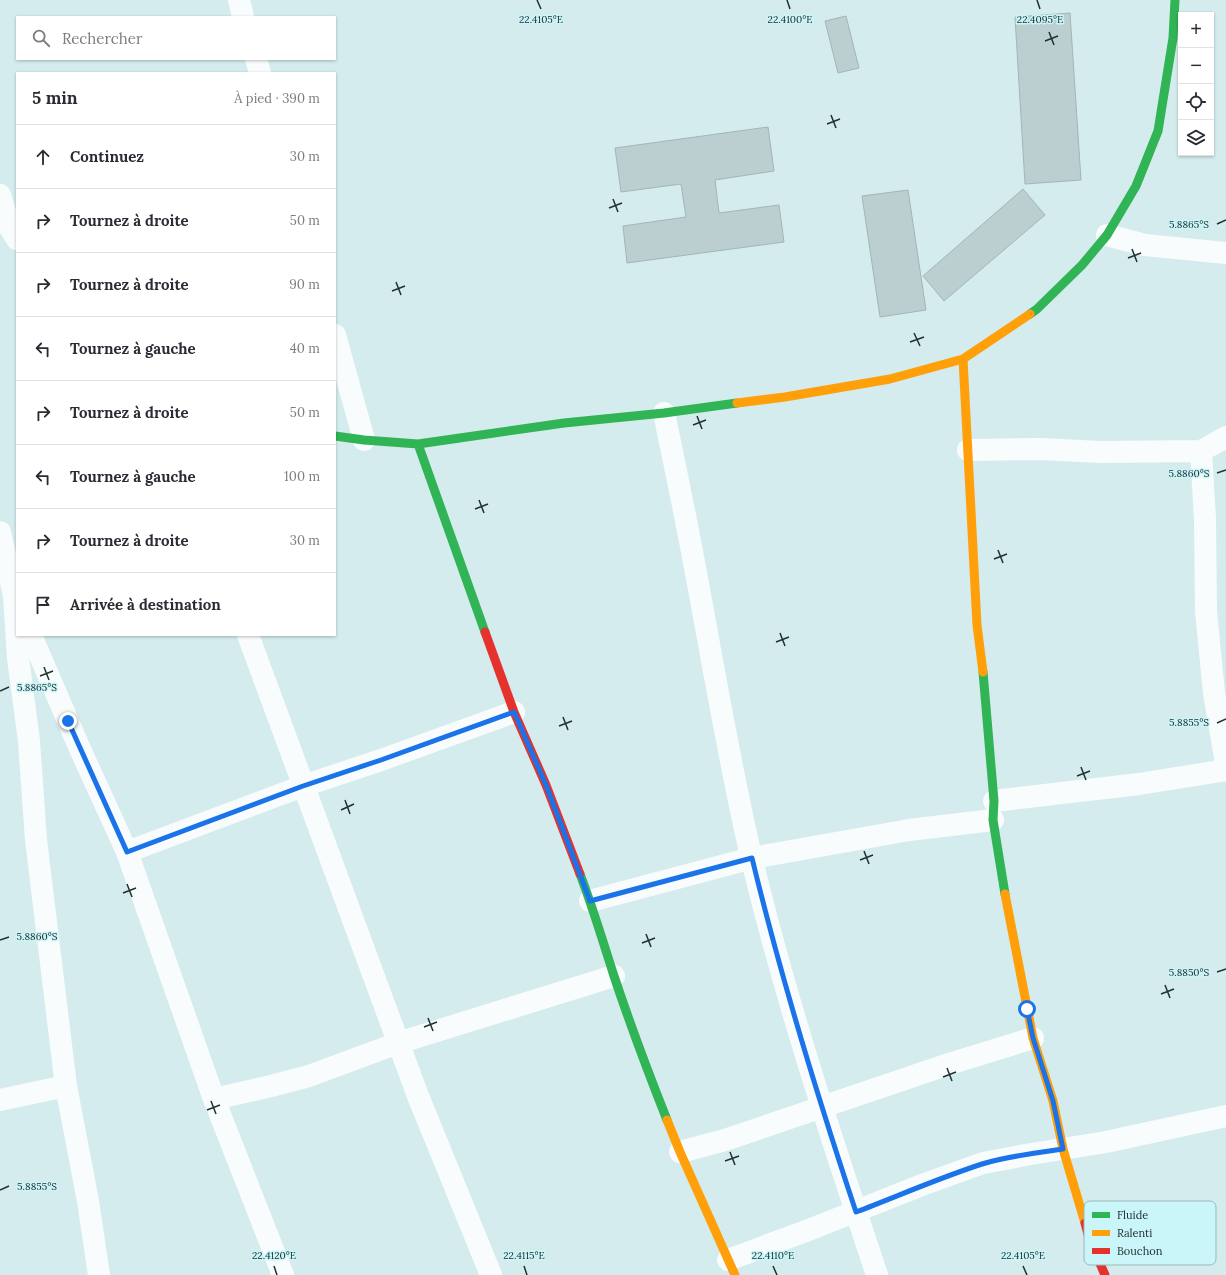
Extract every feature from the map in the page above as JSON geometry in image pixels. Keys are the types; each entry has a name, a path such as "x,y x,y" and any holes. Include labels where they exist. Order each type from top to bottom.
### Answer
{"street":[{"path":"239,0 243,16"},
{"path":"336,436 418,444 564,423 664,413 785,397 890,379 963,359 1037,309 1082,265 1107,235 1136,186 1158,131 1173,38 1175,0"},
{"path":"256,60 260,72"},
{"path":"0,195 10,228 16,237"},
{"path":"1107,235 1145,245 1226,254"},
{"path":"336,339 364,440"},
{"path":"963,359 977,625 986,701 993,810 1007,908 1033,1038 1053,1101 1063,1149 1084,1221"},
{"path":"664,413 693,557 733,778 768,925 821,1107 877,1275"},
{"path":"968,450 1040,449 1100,452 1201,451 1226,437"},
{"path":"418,444 514,712 546,785 590,901 614,976 649,1074 680,1152 732,1268 856,1212 922,1185 983,1163 1106,1142 1226,1116"},
{"path":"1201,451 1205,519 1206,611 1214,693 1226,763"},
{"path":"0,532 16,599"},
{"path":"17,636 18,658 29,741 36,840 66,1086 88,1201 99,1275"},
{"path":"31,636 80,749 127,852 214,1099 283,1275"},
{"path":"248,636 418,1096 490,1275"},
{"path":"127,852 303,786 381,760 514,712"},
{"path":"590,901 752,858 909,830 993,810 1226,770"},
{"path":"214,1099 309,1076 398,1043 614,976"},
{"path":"680,1152 725,1140 950,1064 1033,1038"},
{"path":"0,1100 66,1086"},
{"path":"1101,1265 1105,1275"}],"building":[{"path":"1070,13 1081,180 1025,184 1015,17"},
{"path":"846,16 859,68 838,73 825,21"},
{"path":"768,127 774,171 715,180 719,213 779,205 784,242 627,263 623,226 686,217 681,184 621,192 615,148"},
{"path":"1023,189 1045,215 944,301 923,276"},
{"path":"908,190 926,310 880,317 862,196"}],"traffic: fast":[{"path":"1030,314 1082,265 1107,235 1136,186 1158,131 1173,38 1175,0"},
{"path":"336,436 418,444 564,423 664,413 737,403"},
{"path":"418,444 485,632"},
{"path":"983,672 994,801 993,820 1005,894"},
{"path":"580,874 594,912 626,1012 667,1120"}],"traffic: slow":[{"path":"737,403 785,397 890,379 963,359 1030,314"},
{"path":"963,359 977,625 983,672"},
{"path":"1005,894 1033,1038 1053,1101 1063,1149 1084,1220"},
{"path":"667,1120 735,1275"}],"traffic: jam":[{"path":"485,632 514,712 546,785 580,874"},
{"path":"1101,1265 1105,1275"}],"route":[{"path":"68,721 127,852 303,786 381,760 514,712 546,785 590,901 752,858 768,925 821,1107 856,1212 922,1185 983,1163 1063,1149 1053,1101 1033,1038 1027,1009"}]}
